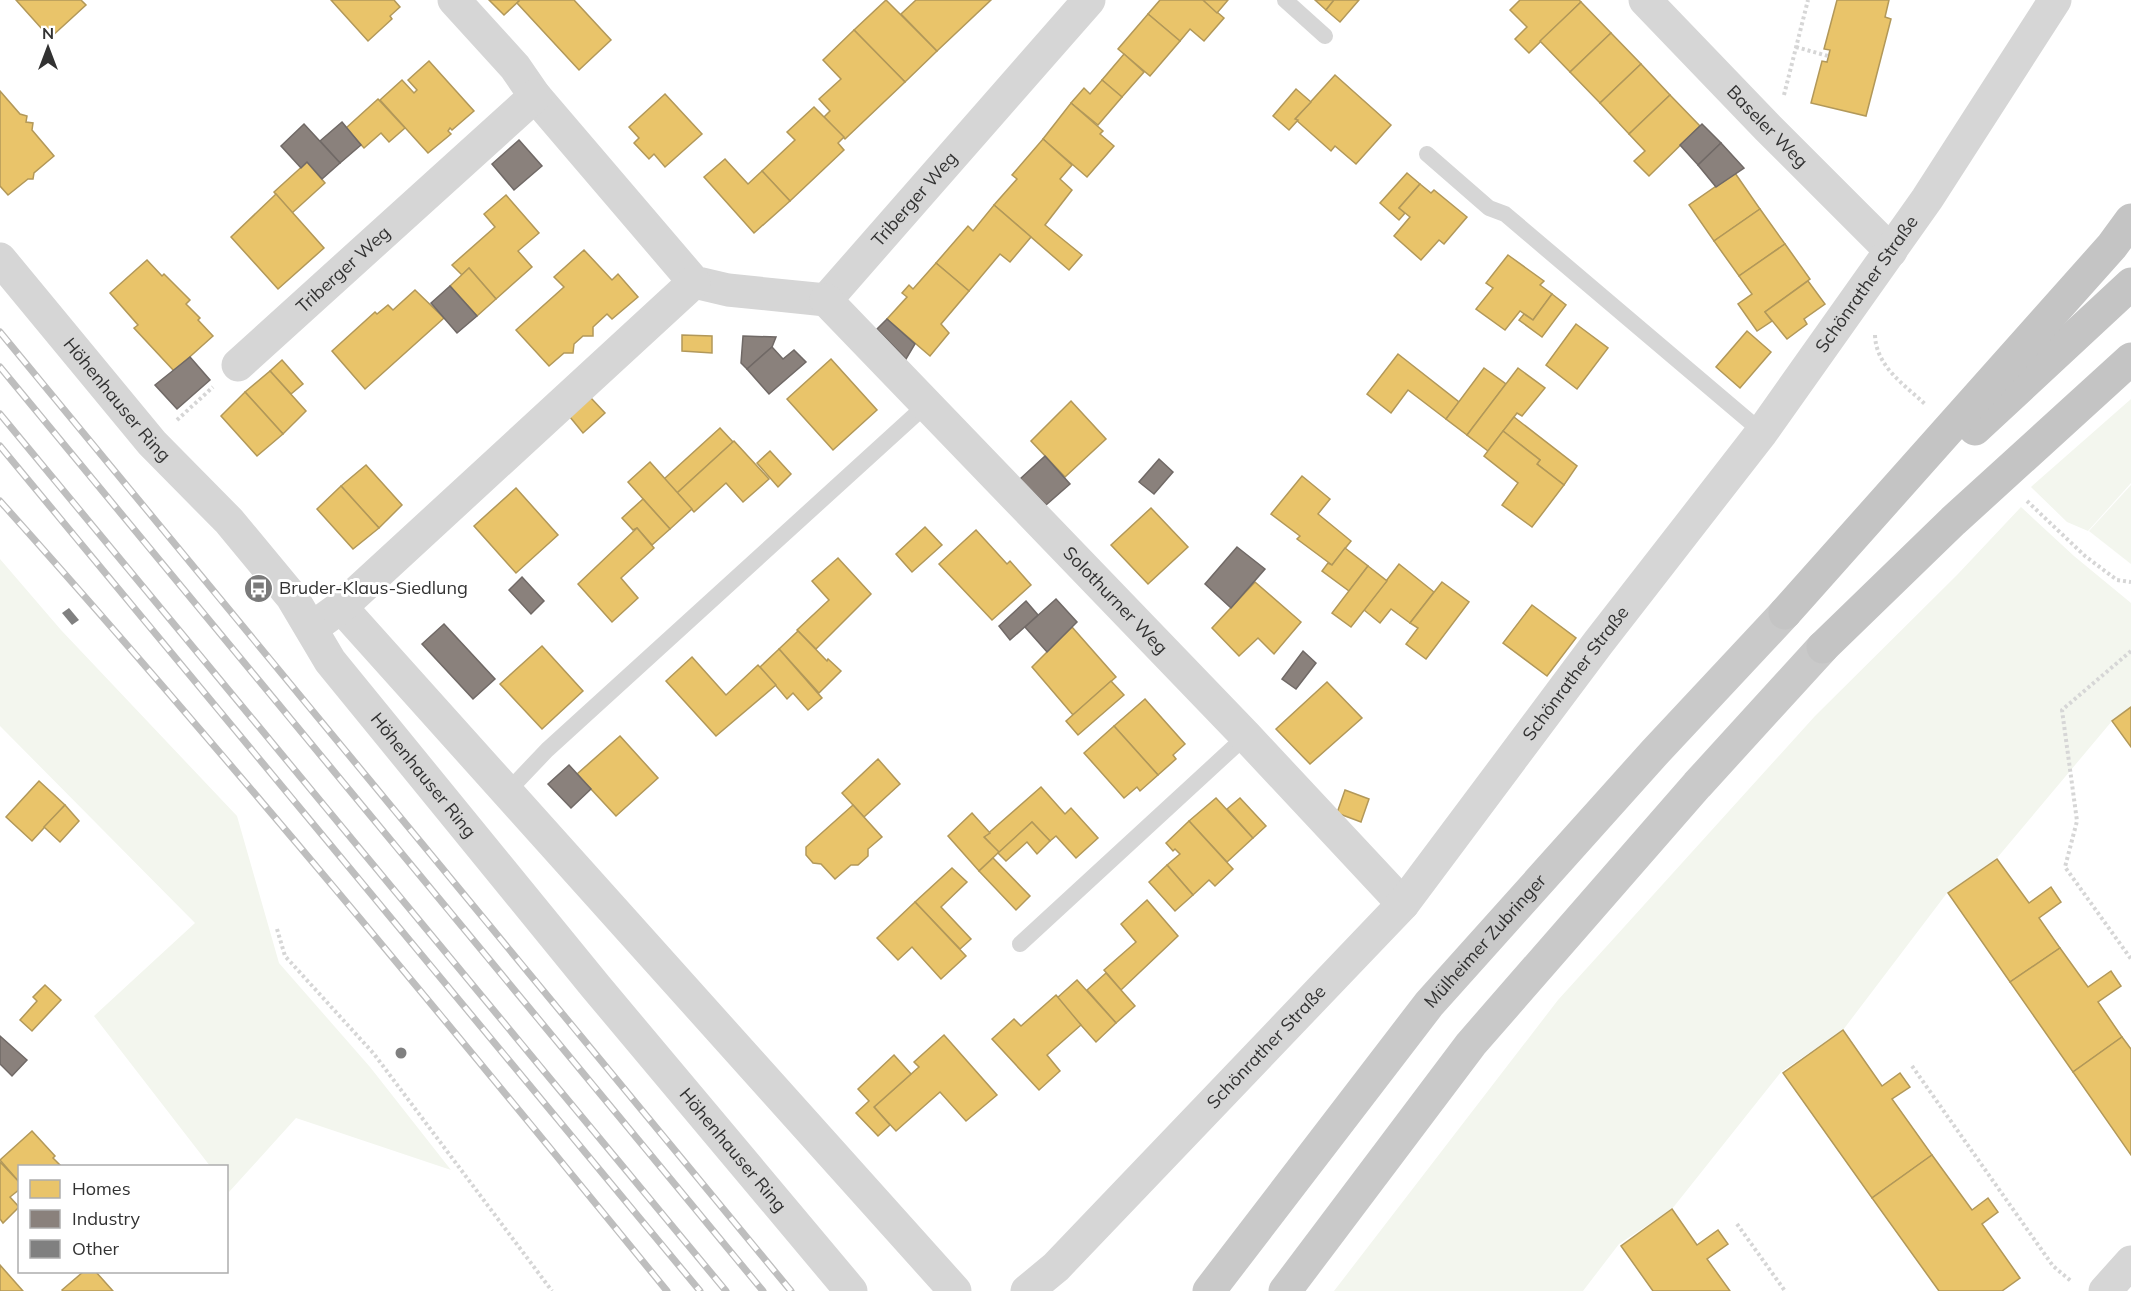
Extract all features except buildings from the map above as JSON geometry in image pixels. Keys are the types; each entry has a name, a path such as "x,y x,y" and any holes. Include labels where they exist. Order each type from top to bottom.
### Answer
{"highway":[{"path":"1793,605 2112,246 2131,220"},
{"path":"1793,605 1936,466 2131,284"},
{"path":"1823,647 1953,520 2131,359"}],"main road":[{"name":"Mülheimer Zubringer","path":"1209,1291 1429,1004 1655,752 1793,605"},
{"path":"1285,1291 1472,1044 1697,785 1823,647"}],"street":[{"path":"454,0 515,67 535,96 694,282 728,290 826,300"},
{"name":"Triberger Weg","path":"826,300 1089,0"},
{"name":"Baseler Weg","path":"1645,0 1891,251"},
{"name":"Schönrather Straße","path":"1027,1291 1056,1267 1403,904 1598,643 1762,432 1891,251 2055,0"},
{"name":"Triberger Weg","path":"238,365 535,96"},
{"name":"Höhenhauser Ring","path":"0,260 152,443 229,520 292,597 330,661 596,987 850,1291"},
{"path":"311,628 341,607 694,282"},
{"name":"Solothurner Weg","path":"826,300 1246,736 1403,904"},
{"path":"341,607 955,1291"},
{"path":"2090,1288 2131,1263"}],"lane":[{"path":"1285,0 1325,36"},
{"path":"1427,154 1489,208 1505,214 1762,432"},
{"path":"508,792 547,750 926,405"},
{"path":"1020,944 1246,736"}],"path":[{"path":"1768,128 1782,100 1808,0"},
{"path":"1796,47 1828,56"},
{"path":"1875,330 1876,342 1886,367 1922,402"},
{"path":"152,443 238,365"},
{"path":"2085,556 2117,580 2131,582"},
{"path":"2131,651 2062,710 2077,821 2065,867 2131,958"},
{"path":"277,929 285,956 374,1054 552,1291"},
{"path":"1912,1066 2053,1266 2090,1288"},
{"path":"1737,1224 1785,1291"}],"shaded area":[{"path":"2131,399 2131,483 2088,531 2067,522 2031,487"},
{"path":"2131,485 2131,564 2089,531"},
{"path":"2021,507 2074,556 2131,603 2131,707 2112,721 1997,858 1947,893 1843,1030 1781,1072 1672,1209 1619,1244 1583,1291 1334,1291 1558,1000 1815,716 1957,575"},
{"path":"0,559 61,630 237,816 279,963 370,1067 451,1170 296,1118 229,1192 228,1165 209,1165 94,1016 195,923 0,726"}],"railway":[{"path":"0,332 791,1291"},
{"path":"0,367 763,1291"},
{"path":"0,414 726,1291"},
{"path":"0,446 700,1291"},
{"path":"0,501 255,794 421,991 667,1291"}],"place":[{"name":"Bruder-Klaus-Siedlung","path":"258,588"}]}
